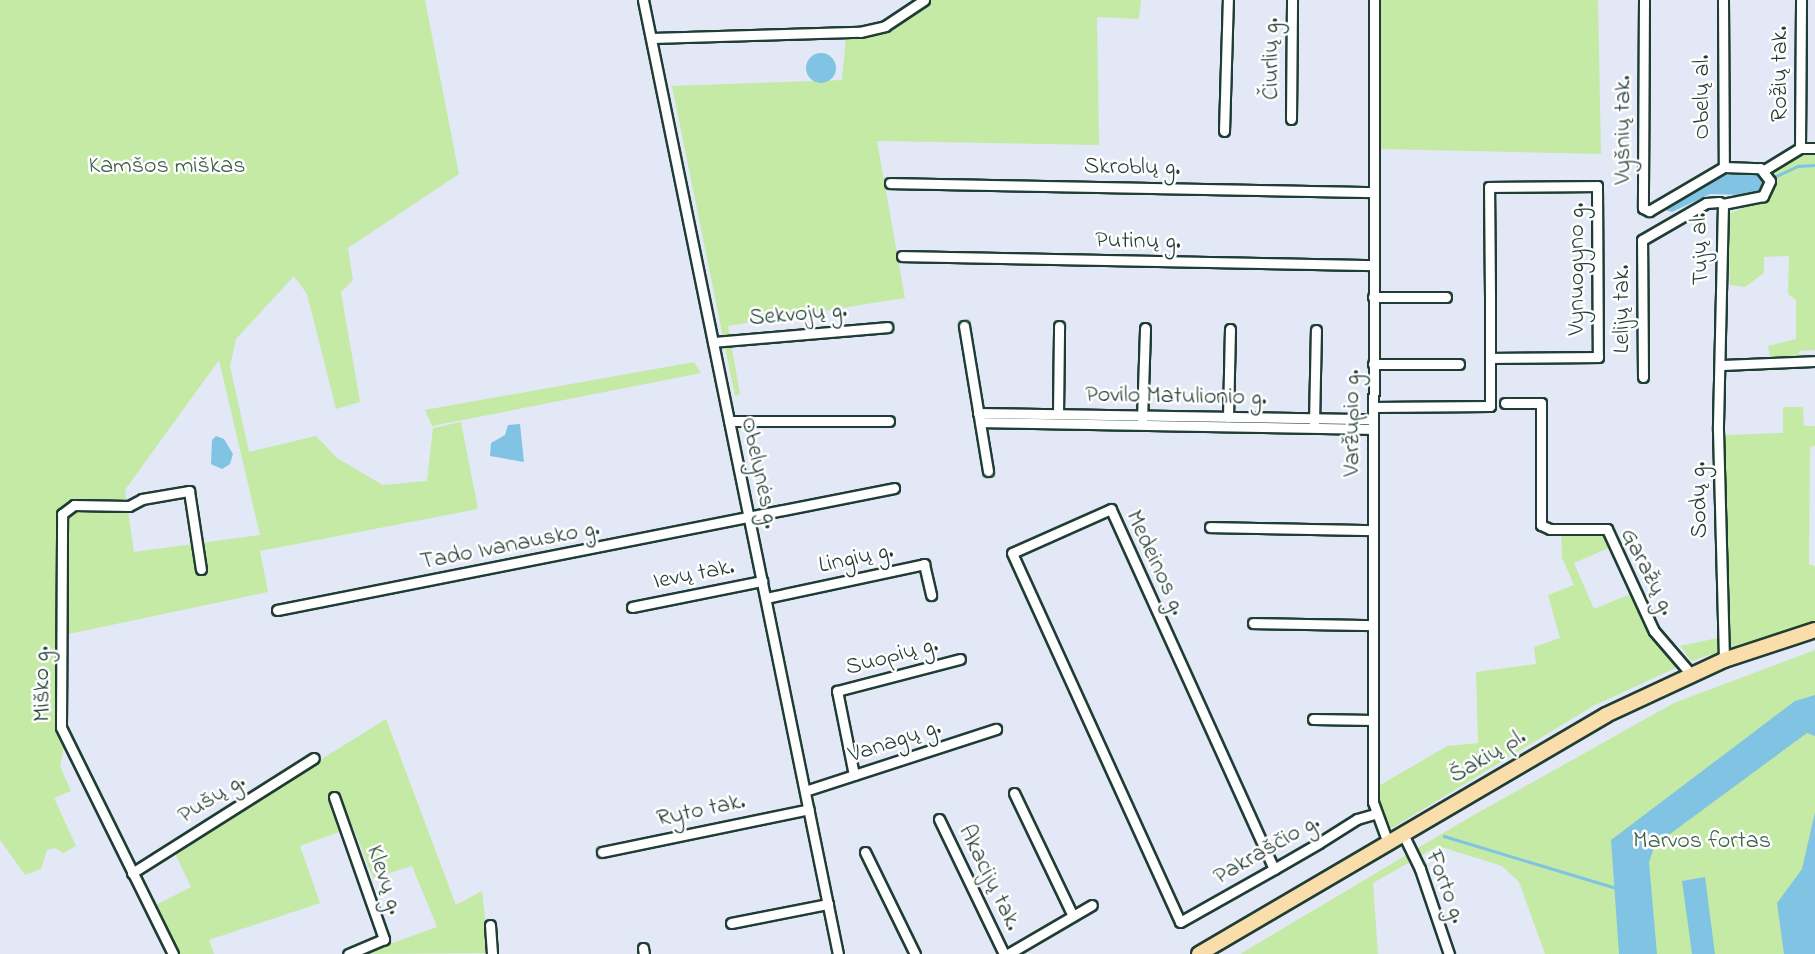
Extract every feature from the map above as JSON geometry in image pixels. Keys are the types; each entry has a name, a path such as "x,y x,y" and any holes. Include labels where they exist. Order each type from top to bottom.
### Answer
{"main road":[{"name":"Šakių pl.","path":"1199,954 1606,715 1724,660 1815,631"}],"street":[{"name":"Obelynės g.","path":"643,0 838,954"},
{"path":"652,38 860,32 885,26 924,0"},
{"path":"1224,131 1228,0"},
{"name":"Čiurlių g.","path":"1291,119 1292,0"},
{"name":"Varžupio g.","path":"1374,0 1373,720 1375,814 1388,843"},
{"name":"Vyšnių tak.","path":"1644,0 1643,208 1649,211 1724,167"},
{"name":"Obelų al.","path":"1723,0 1724,167 1764,170"},
{"name":"Rožių tak.","path":"1800,148 1801,0"},
{"path":"1723,204 1763,196 1769,186 1764,170 1800,148 1815,148"},
{"name":"Skroblų g.","path":"890,183 1373,192"},
{"name":"Vynuogyno g.","path":"1373,407 1490,406 1489,187 1597,186 1598,357 1490,358"},
{"name":"Tujų al.","path":"1642,240 1706,203 1723,204 1720,339"},
{"name":"Lelijų tak.","path":"1642,240 1643,377"},
{"name":"Putinų g.","path":"902,257 1373,265"},
{"path":"1373,297 1446,297"},
{"path":"964,326 988,471"},
{"path":"1058,414 1059,326"},
{"name":"Sekvojų g.","path":"713,342 887,327"},
{"path":"1142,420 1145,328"},
{"path":"1228,417 1230,329"},
{"path":"1314,423 1316,330"},
{"name":"Sodų g.","path":"1720,339 1718,430 1724,660"},
{"path":"1721,365 1815,361"},
{"path":"1373,364 1459,363"},
{"name":"Garažų g.","path":"1505,403 1541,402 1541,524 1550,529 1607,529 1654,631 1691,674"},
{"name":"Povilo Matulionio g.","path":"979,417 1058,414 1142,420 1228,417 1314,423"},
{"name":"Povilo Matulionio g.","path":"979,417 1372,424"},
{"path":"729,421 889,421"},
{"name":"Tado Ivanausko g.","path":"277,610 750,520 894,488"},
{"name":"Miško g.","path":"173,954 61,727 61,522 67,508 74,505 130,506 142,499 189,491 201,569"},
{"name":"Medeinos g.","path":"1180,922 1012,552 1111,509 1274,869"},
{"path":"1210,527 1373,530"},
{"name":"Lingių g.","path":"766,598 924,564 931,595"},
{"name":"Ievų tak.","path":"632,607 762,581"},
{"path":"1253,623 1373,625"},
{"name":"Suopių g.","path":"854,775 837,691 960,659"},
{"path":"1313,719 1373,720"},
{"name":"Vanagų g.","path":"805,791 996,729"},
{"name":"Pušų g.","path":"132,873 314,758"},
{"path":"1014,793 1073,916"},
{"name":"Klevų g.","path":"334,797 384,939 348,954"},
{"name":"Ryto tak.","path":"602,852 809,809"},
{"name":"Pakraščio g.","path":"1180,922 1357,819 1375,814"},
{"name":"Akacijų tak.","path":"939,819 1006,954"},
{"name":"Forto g.","path":"1403,834 1420,869 1449,954"},
{"path":"865,852 915,954"},
{"path":"731,923 828,904"},
{"path":"1006,954 1092,905"},
{"path":"490,925 492,954"}],"green space":[{"name":"Kamšos miškas","path":"0,0 425,0 459,174 348,248 353,280 341,292 360,402 336,409 307,294 294,276 236,339 230,366 249,452 316,436 337,458 383,485 427,481 433,428 461,422 478,509 260,551 268,592 59,636 56,726 64,747 60,766 71,791 54,798 76,846 63,853 55,848 47,850 41,869 25,875 0,840","holes":["219,360 260,535 134,552 125,490"]},
{"path":"929,0 1141,0 1139,19 1097,17 1099,145 877,141 905,298 728,326 740,394 735,396 672,86 842,80 846,37 902,20"},
{"path":"1381,0 1598,0 1601,154 1379,149"},
{"path":"1803,152 1815,152 1815,350 1799,351 1799,357 1770,357 1768,346 1796,339 1796,300 1788,294 1789,256 1764,257 1764,273 1745,287 1730,285 1728,214 1769,197 1775,184 1773,169"},
{"path":"694,362 701,373 432,426 425,410"},
{"path":"1783,407 1803,407 1804,426 1815,426 1815,446 1810,447 1809,565 1815,566 1815,622 1691,661 1680,646 1727,636 1725,435 1783,433"},
{"path":"1561,531 1592,531 1608,536 1611,547 1574,563 1594,609 1633,593 1680,666 1593,706 1392,828 1385,825 1377,787 1447,746 1478,743 1476,672 1536,664 1534,647 1560,638 1548,595 1574,585 1562,558"},
{"name":"Marvos fortas","path":"1815,650 1815,954 1545,954 1519,882 1502,866 1438,846 1373,883 1378,954 1240,954 1465,820 1674,703"},
{"path":"386,719 456,905 482,891 489,953 362,954 437,927 412,866 373,878 353,827 300,846 320,903 209,940 214,954 177,954 154,906 191,887 174,851"}],"water":[{"path":"821,53 832,57 836,68 832,79 821,83 810,79 806,68 810,57"},
{"path":"1752,171 1764,179 1761,190 1743,195 1710,194 1672,212 1665,210 1719,176"},
{"path":"520,424 524,462 490,456 491,443 505,435 508,425"},
{"path":"216,436 224,439 233,454 230,464 222,469 211,464 212,440"},
{"path":"1815,695 1815,736 1807,733 1655,845 1649,862 1657,954 1619,954 1611,840 1795,701"},
{"path":"1815,812 1815,954 1784,954 1777,903 1802,869"},
{"path":"1705,877 1715,954 1692,954 1682,881"}],"waterway":[{"path":"1772,178 1798,166 1815,165"},
{"path":"1444,836 1613,887"}]}
